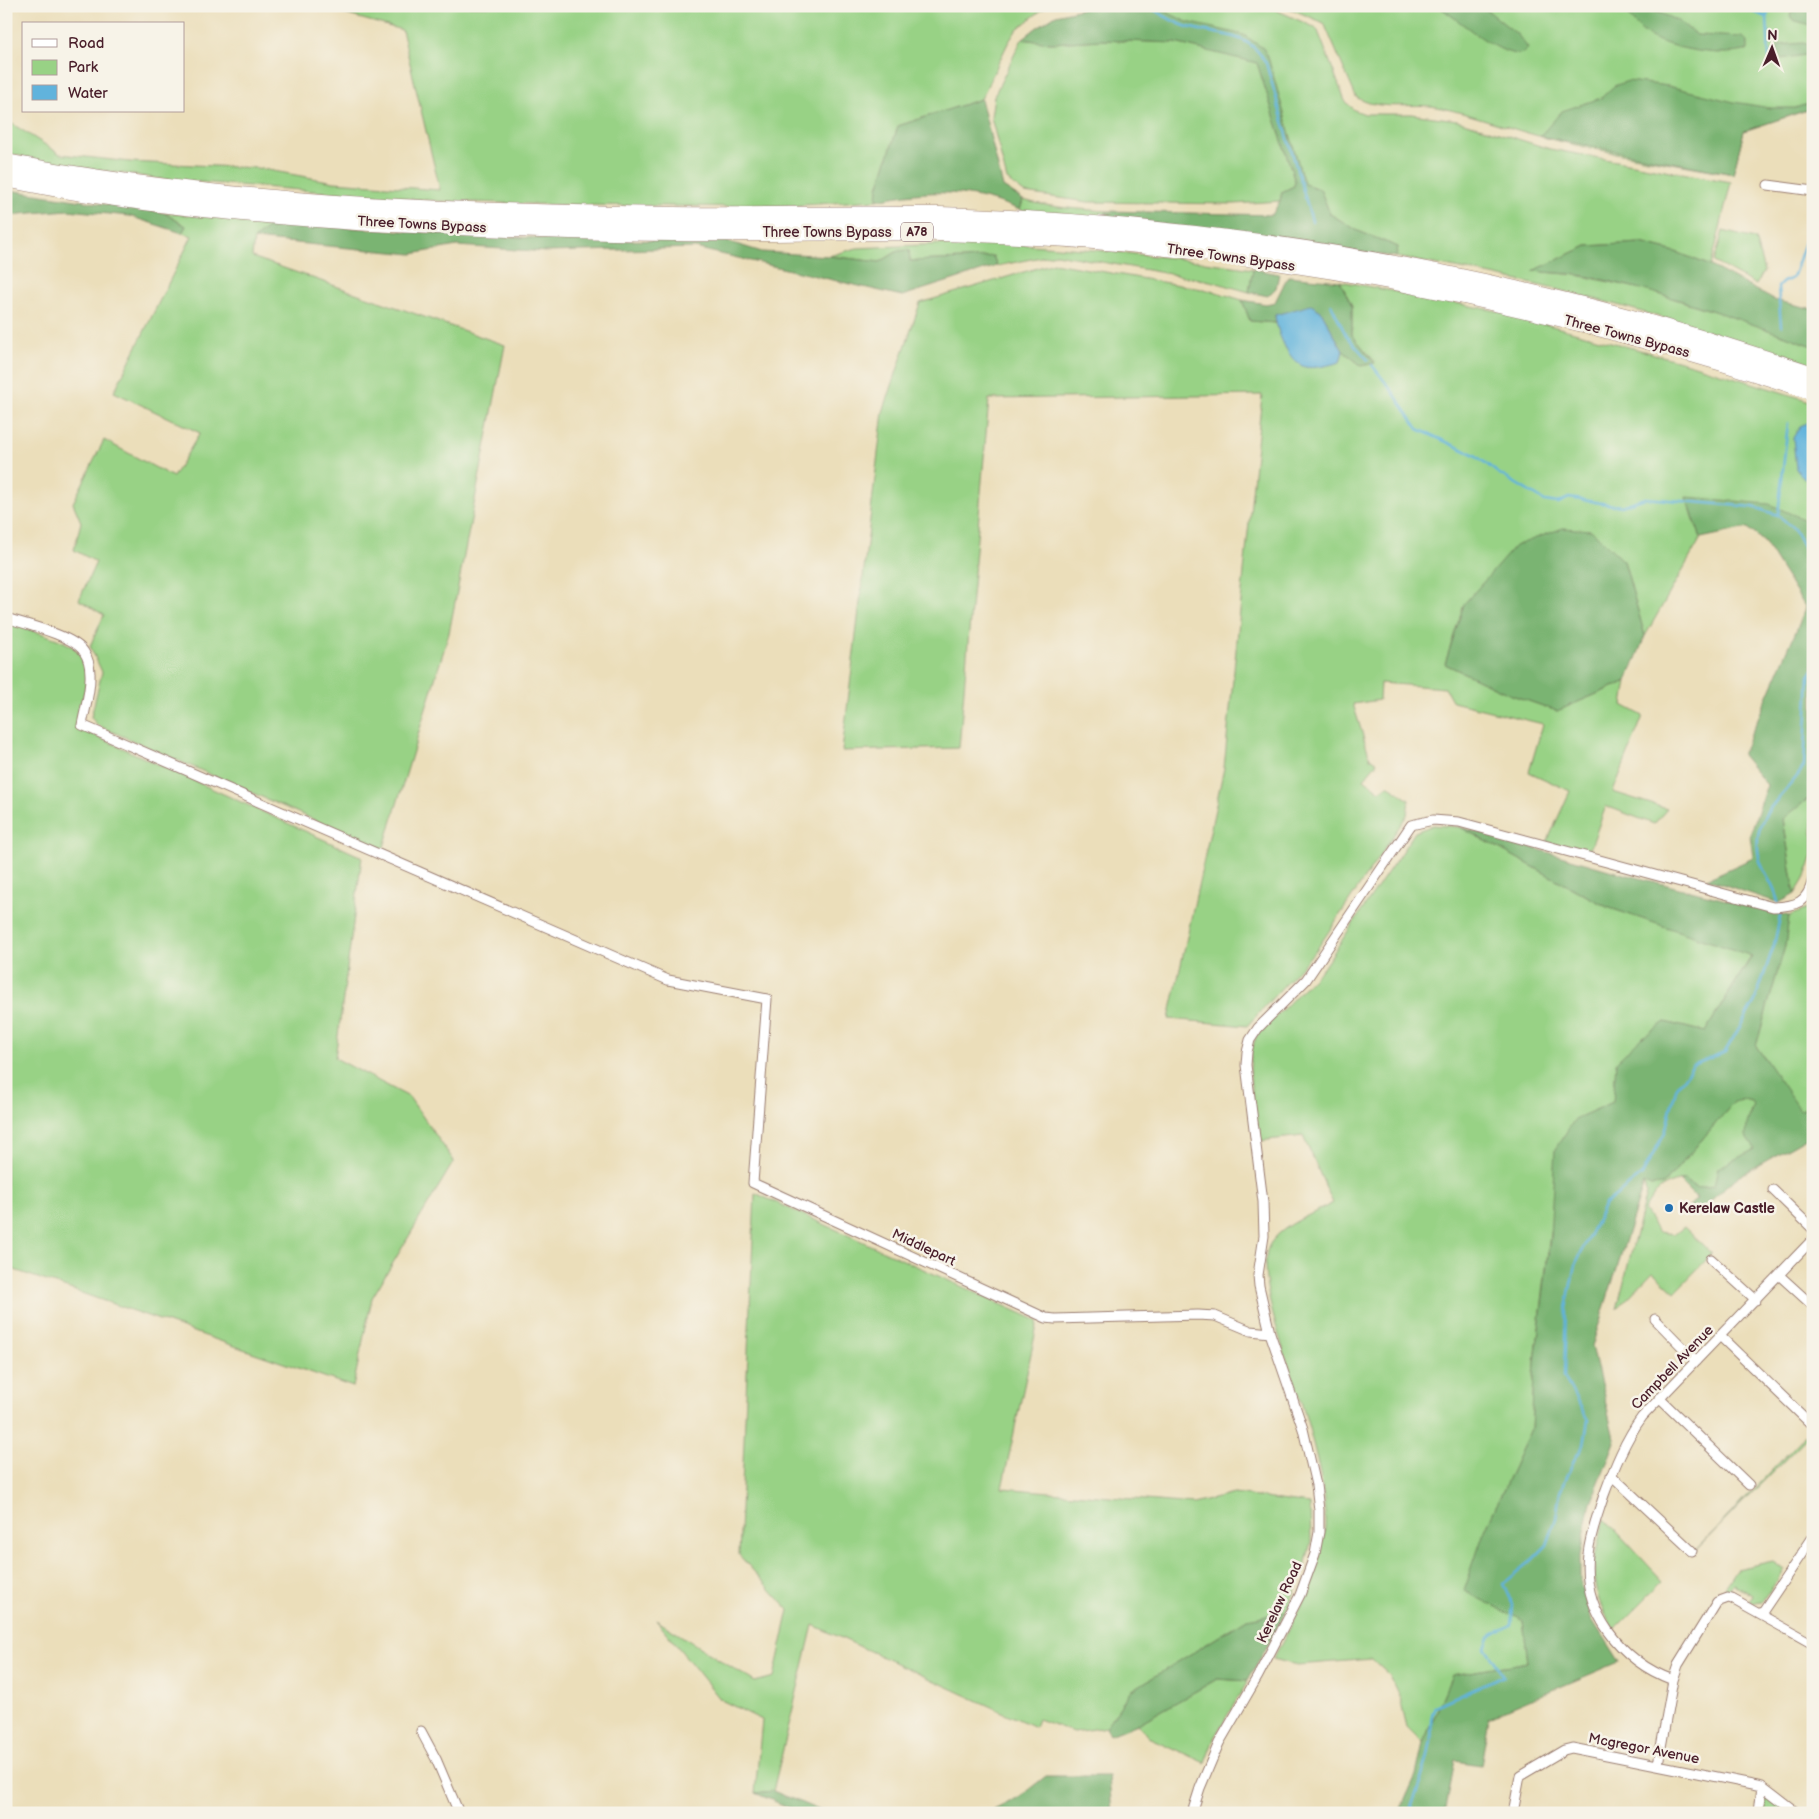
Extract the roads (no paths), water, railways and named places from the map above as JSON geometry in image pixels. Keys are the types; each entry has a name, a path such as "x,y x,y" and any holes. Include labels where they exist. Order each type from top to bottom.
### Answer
{"highway":[{"name":"Three Towns Bypass","path":"6,163 158,188 408,208 666,216 941,216 1062,222 1162,232 1337,255 1564,302 1665,328 1813,375"},
{"name":"Three Towns Bypass","path":"6,178 70,191 157,203 359,221 559,230 941,232 1064,238 1152,246 1336,271 1442,291 1560,317 1661,344 1813,391"}],"street":[{"path":"1768,185 1813,191"},
{"name":"Middlepart","path":"6,618 67,638 78,644 85,652 90,683 82,724 668,980 767,999 753,1183 1046,1318 1214,1316 1251,1331 1270,1333"},
{"name":"Kerelaw Road","path":"1192,1813 1200,1788 1219,1743 1290,1616 1315,1554 1318,1532 1319,1510 1316,1485 1303,1429 1270,1333 1259,1286 1258,1275 1264,1236 1263,1202 1246,1065 1250,1040 1258,1028 1306,980 1411,825 1433,820 1459,822 1773,907 1797,904 1810,892 1813,879"},
{"path":"1773,1190 1813,1229"},
{"name":"Campbell Avenue","path":"1673,1680 1655,1673 1618,1644 1593,1604 1588,1587 1588,1554 1598,1512 1611,1475 1636,1425 1659,1398 1813,1239"},
{"path":"1711,1259 1756,1300"},
{"path":"1779,1275 1813,1306"},
{"path":"1655,1318 1696,1361"},
{"path":"1720,1336 1810,1423"},
{"path":"1659,1398 1749,1486"},
{"path":"1611,1475 1692,1551"},
{"path":"1761,1614 1813,1537"},
{"path":"1658,1764 1673,1680 1678,1665 1717,1602 1724,1599 1732,1599 1813,1644"},
{"path":"421,1731 436,1759 459,1813"},
{"name":"Mcgregor Avenue","path":"1513,1813 1520,1776 1568,1748 1658,1764 1762,1786 1797,1813"},
{"path":"1759,1813 1762,1786"}],"water":[{"path":"1311,305 1321,311 1343,351 1340,362 1318,367 1305,367 1293,359 1284,345 1275,315"},
{"path":"1810,422 1813,424 1813,479 1804,479 1796,469 1793,438 1800,426"}],"waterway":[{"path":"1148,6 1185,26 1241,39 1259,52 1266,63 1312,221"},
{"path":"1738,6 1767,17"},
{"path":"1768,9 1769,58"},
{"path":"1781,326 1778,287 1783,282 1793,278 1813,219"},
{"path":"1331,304 1346,335 1368,360"},
{"path":"1372,365 1418,429 1475,455 1498,473 1545,501 1558,503 1569,498 1621,506 1645,498 1753,507 1778,515 1794,529 1813,564"},
{"path":"1778,515 1788,423"},
{"path":"1778,903 1775,891 1759,857 1758,841 1760,828 1771,806 1797,777 1804,766 1809,676 1813,670"},
{"path":"1409,1813 1427,1759 1431,1741 1431,1720 1435,1706 1504,1675 1485,1647 1489,1637 1511,1625 1513,1605 1503,1584 1529,1563 1547,1545 1556,1519 1560,1491 1574,1460 1584,1445 1588,1420 1564,1377 1566,1308 1575,1265 1605,1204 1642,1175 1665,1132 1676,1089 1693,1065 1725,1052 1755,1001 1774,945 1780,917 1779,909"}],"place":[{"name":"Kerelaw Castle","path":"1669,1208"}]}
